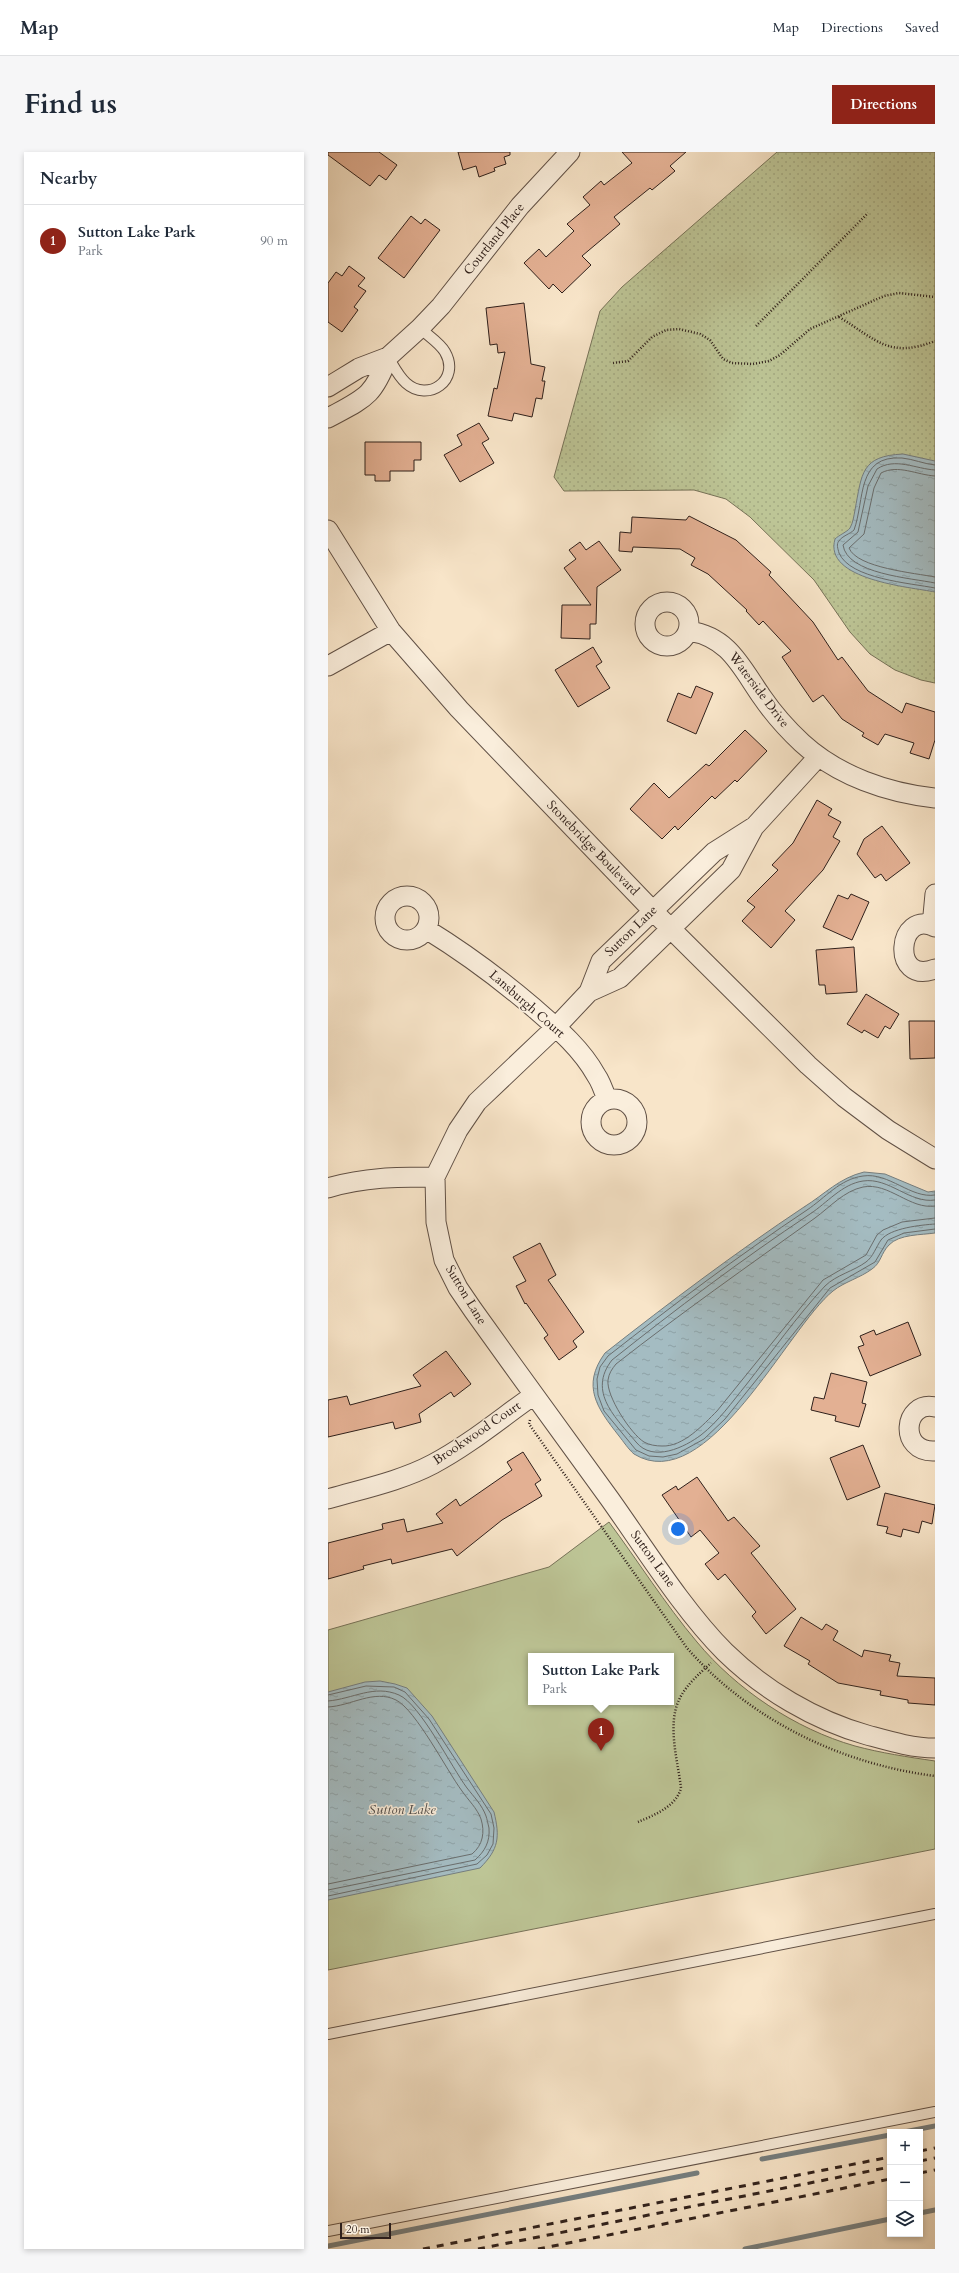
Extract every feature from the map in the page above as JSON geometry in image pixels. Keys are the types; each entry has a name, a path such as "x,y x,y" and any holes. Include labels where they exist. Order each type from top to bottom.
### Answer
{"street":[{"name":"Courtland Place","path":"328,387 359,368 388,357 420,328 441,306 520,206 570,152"},
{"name":"Courtland Place","path":"328,418 371,392 380,379 388,357"},
{"name":"Stonebridge Boulevard","path":"328,530 391,631 459,709 671,930 808,1065 844,1097 888,1130 935,1159"},
{"path":"328,666 391,631"},
{"name":"Waterside Drive","path":"689,631 710,637 727,648 768,704 791,732 818,757 854,777 883,788 911,796 935,798"},
{"name":"Sutton Lane","path":"818,757 754,826 714,852 601,960 589,992 556,1027 477,1102 454,1135 435,1177 436,1222 439,1240 452,1276 473,1310 681,1598 724,1651 750,1674 770,1688 818,1716 851,1730 891,1742 935,1748"},
{"path":"589,992 620,978 731,870 754,826"},
{"path":"935,894 933,926 921,925 907,934 903,943 903,953 911,967 920,971 935,969"},
{"name":"Lansburgh Court","path":"426,929 470,956 556,1027 580,1052 596,1075 607,1100"},
{"path":"328,1188 353,1181 379,1177 435,1177"},
{"name":"Brookwood Court","path":"328,1499 414,1473 433,1464 462,1446 534,1394"},
{"path":"935,1407 923,1407 916,1411 908,1426 909,1435 913,1442 920,1448 935,1451"}],"lane":[{"path":"388,357 406,383 417,389 433,389 444,383 449,373 444,350 420,328"},
{"path":"328,2034 935,1914"},
{"path":"328,2231 935,2112"}],"path":[{"path":"756,326 868,213"},
{"path":"613,363 628,360 652,337 666,330 679,330 700,334 710,340 723,359 732,362 761,362 780,355 810,330 884,296 899,293 935,297"},
{"path":"839,317 885,345 896,349 919,347 935,341"},
{"path":"638,1822 670,1805 680,1794 681,1788 674,1720 678,1700 689,1686 724,1651"}],"green space":[{"path":"777,152 935,152 935,683 921,680 895,670 870,654 850,632 814,580 750,517 726,499 694,490 564,491 554,477 600,311 622,287"},
{"path":"609,1522 685,1628 730,1676 748,1691 789,1718 833,1739 875,1751 935,1761 935,1849 328,1970 328,1630 549,1567"}],"water":[{"path":"903,454 935,461 935,592 889,584 871,579 842,564 835,553 835,539 849,529 852,524 862,477 866,469 871,463 879,458 889,455"},
{"path":"864,1172 885,1174 928,1192 935,1191 935,1233 905,1237 893,1241 886,1248 875,1267 833,1291 815,1310 744,1403 717,1432 690,1453 662,1461 634,1454 604,1416 595,1396 593,1386 594,1376 605,1353 753,1242 832,1187 847,1178"},
{"name":"Sutton Lake","path":"380,1681 407,1688 432,1716 494,1812 497,1829 496,1842 491,1855 480,1868 328,1900 328,1692 365,1682"}],"building":[{"path":"328,152 379,152 397,165 386,180 379,175 370,186 328,155"},
{"path":"458,152 510,152 510,155 504,157 506,164 494,168 495,171 479,177 476,166 463,170"},
{"path":"622,152 686,152 670,166 675,171 652,190 650,188 614,217 620,224 582,256 591,265 562,293 553,284 549,289 524,263 539,249 546,257 574,231 567,224 590,205 583,197 601,181 604,185 632,163"},
{"path":"411,216 421,224 425,219 440,230 404,278 378,258"},
{"path":"349,266 365,278 358,286 366,291 354,307 358,310 342,332 328,322 328,283 336,272 342,276"},
{"path":"524,303 531,364 545,367 542,381 545,381 542,399 536,398 532,417 514,413 512,421 488,416 494,388 497,389 505,352 498,353 497,344 490,345 486,308"},
{"path":"479,423 489,439 482,443 494,463 460,482 444,455 462,445 457,435"},
{"path":"365,442 421,442 421,460 414,460 414,471 390,471 390,481 375,481 375,475 365,475"},
{"path":"689,516 736,540 771,572 769,575 813,622 838,660 842,657 868,691 902,713 906,703 935,712 935,740 929,759 910,753 914,743 885,734 878,745 862,736 864,733 842,719 823,695 813,702 782,657 791,651 763,621 759,625 746,611 747,610 708,574 691,565 695,558 680,549 633,547 632,552 619,551 620,532 631,533 632,517 686,520"},
{"path":"599,541 621,570 597,587 596,624 590,624 590,639 561,638 562,605 591,605 564,568 576,559 569,550 580,542 586,550"},
{"path":"593,647 602,662 596,666 610,688 578,707 555,670"},
{"path":"696,686 713,693 696,734 667,721 678,693 691,698"},
{"path":"745,730 767,751 737,782 735,780 715,799 712,796 678,830 675,826 662,839 630,809 654,783 669,798 706,764 709,766"},
{"path":"817,800 832,809 828,815 841,822 833,837 840,841 823,870 785,911 795,920 771,948 742,921 755,907 747,901 778,870 772,865 793,843"},
{"path":"882,826 910,863 886,881 881,874 875,878 857,854 864,839"},
{"path":"851,894 869,902 852,940 823,927 838,895 848,899"},
{"path":"854,947 857,992 826,994 825,985 819,985 816,950"},
{"path":"866,994 899,1014 890,1029 885,1026 878,1038 864,1030 862,1033 847,1024"},
{"path":"909,1021 935,1021 935,1058 910,1059"},
{"path":"540,1243 556,1275 548,1280 584,1332 573,1341 577,1347 559,1360 544,1338 548,1335 526,1303 525,1304 516,1286 526,1281 513,1257"},
{"path":"908,1322 921,1355 870,1376 858,1347 864,1345 860,1336 874,1330 876,1335"},
{"path":"446,1351 471,1384 454,1397 451,1392 419,1414 421,1422 395,1429 393,1422 328,1437 328,1400 347,1396 350,1405 421,1386 413,1375"},
{"path":"831,1373 867,1382 862,1403 866,1404 859,1427 835,1421 836,1416 811,1410 814,1397 824,1399"},
{"path":"863,1445 880,1487 847,1500 830,1458"},
{"path":"523,1452 541,1480 535,1484 542,1496 502,1520 457,1556 452,1549 392,1564 391,1559 363,1566 364,1569 328,1579 328,1543 383,1529 382,1524 404,1519 407,1532 443,1523 436,1514 456,1499 460,1506 512,1470 507,1462"},
{"path":"697,1477 728,1521 734,1517 760,1546 751,1553 796,1609 766,1634 752,1616 756,1612 725,1574 718,1580 705,1564 719,1553 700,1530 691,1537 662,1495 676,1486 678,1490"},
{"path":"885,1493 935,1505 932,1524 922,1521 919,1533 903,1529 901,1537 886,1533 888,1527 877,1525"},
{"path":"801,1617 822,1630 826,1624 838,1631 833,1640 862,1657 864,1650 891,1655 889,1661 900,1663 897,1676 935,1678 935,1705 908,1703 908,1700 880,1695 881,1691 838,1683 808,1664 810,1661 784,1646"}],"waterway":[{"path":"920,2129 935,2126"},
{"path":"762,2159 887,2136"},
{"path":"328,2246 697,2173"},
{"path":"923,2212 935,2210"},
{"path":"745,2249 887,2220"}],"railway":[{"path":"923,2150 935,2148"},
{"path":"423,2249 887,2158"},
{"path":"923,2160 935,2158"},
{"path":"478,2249 887,2168"},
{"path":"923,2172 935,2170"},
{"path":"538,2249 887,2180"}],"place":[{"name":"Sutton Lake Park","path":"601,1751"}]}
